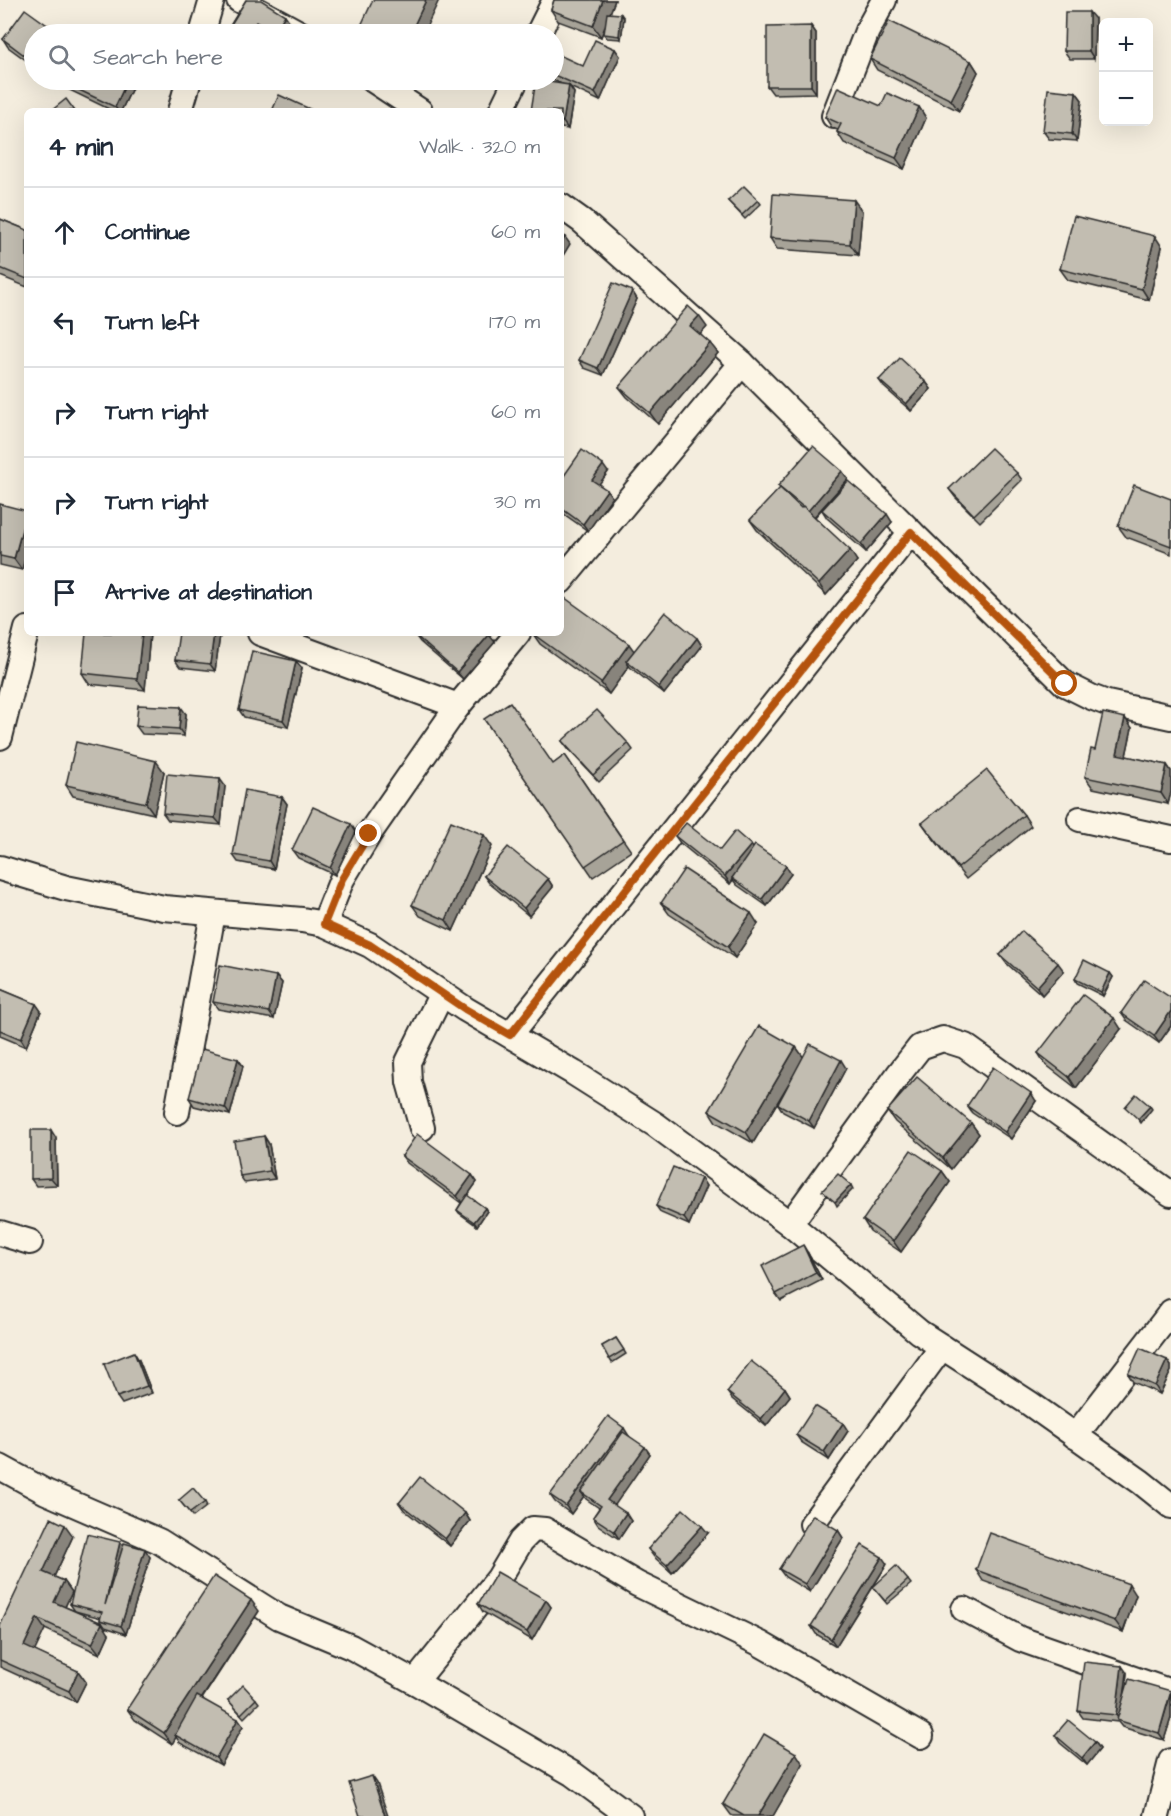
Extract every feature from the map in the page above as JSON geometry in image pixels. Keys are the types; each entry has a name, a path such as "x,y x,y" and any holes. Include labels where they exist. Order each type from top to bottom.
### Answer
{"street":[{"path":"205,24 213,0"},
{"path":"239,0 283,24"},
{"path":"543,24 555,0"},
{"path":"834,116 867,31 884,0"},
{"path":"181,108 186,90"},
{"path":"388,90 415,108"},
{"path":"502,108 511,90"},
{"path":"564,208 582,221 742,363 1065,684 1107,703 1171,717"},
{"path":"564,577 742,363"},
{"path":"510,1035 911,532"},
{"path":"0,737 25,636"},
{"path":"268,636 458,706"},
{"path":"324,924 342,879 369,834 458,706 516,636"},
{"path":"1080,819 1171,839"},
{"path":"0,868 66,888 164,908 324,924 370,945 441,993 656,1125 790,1224 920,1332 1029,1403 1141,1482 1171,1506"},
{"path":"177,1112 213,913"},
{"path":"422,1128 409,1082 408,1062 441,993"},
{"path":"790,1224 920,1047 943,1039 965,1046 1171,1194"},
{"path":"0,1233 30,1242"},
{"path":"1075,1436 1171,1312"},
{"path":"812,1524 942,1347"},
{"path":"0,1467 46,1492 159,1540 279,1617 351,1647 573,1774 630,1816"},
{"path":"415,1682 500,1578 520,1541 532,1529 544,1530 637,1584 759,1642 921,1736"},
{"path":"964,1609 1020,1639 1171,1692"},
{"path":"1157,1816 1171,1761"}],"building":[{"path":"246,0 261,0 285,15 280,24 256,22 255,24 231,24"},
{"path":"373,0 426,0 415,24 362,24"},
{"path":"554,0 603,0 593,26 551,10"},
{"path":"25,9 46,24 24,24 24,55 3,39"},
{"path":"1065,12 1089,12 1089,51 1064,51"},
{"path":"607,13 621,14 619,36 604,34"},
{"path":"889,21 971,61 951,100 870,59"},
{"path":"811,26 811,86 767,86 767,27"},
{"path":"595,40 615,49 595,93 564,79 564,57 583,66"},
{"path":"564,84 569,85 564,116 564,108 531,108 534,90 564,90"},
{"path":"838,87 881,106 887,93 919,107 896,158 837,132 841,124 825,117"},
{"path":"1048,89 1076,92 1072,134 1043,131"},
{"path":"79,90 123,90 115,107"},
{"path":"279,95 308,108 273,108"},
{"path":"66,99 73,108 55,108"},
{"path":"744,186 758,200 742,215 728,201"},
{"path":"773,194 854,200 850,244 770,238"},
{"path":"1074,216 1155,236 1142,289 1060,269"},
{"path":"0,219 24,229 24,278 0,268"},
{"path":"613,283 632,291 598,368 579,360"},
{"path":"688,306 699,316 690,326 710,343 650,413 619,387"},
{"path":"900,358 926,382 906,404 879,380"},
{"path":"813,446 842,471 808,511 778,486"},
{"path":"991,448 1017,473 974,515 949,489"},
{"path":"582,450 603,465 592,480 607,490 583,524 564,510 564,476"},
{"path":"848,481 887,514 861,544 822,510"},
{"path":"1134,485 1171,499 1171,546 1118,526"},
{"path":"780,488 850,550 819,584 750,520"},
{"path":"0,504 24,510 24,522 14,559 0,556"},
{"path":"564,597 629,644 601,683 536,636 564,636"},
{"path":"665,612 697,638 659,687 626,661"},
{"path":"86,636 142,636 137,679 82,673"},
{"path":"179,636 214,636 210,664 175,660"},
{"path":"416,636 488,636 457,672"},
{"path":"252,651 296,661 283,720 239,710"},
{"path":"510,702 553,764 565,755 623,840 585,866 484,719"},
{"path":"138,705 181,707 179,729 136,726"},
{"path":"597,710 628,743 593,775 562,741"},
{"path":"1103,713 1125,718 1117,754 1167,765 1161,793 1085,777 1091,749 1095,750"},
{"path":"76,742 156,761 146,803 66,785"},
{"path":"987,770 1024,815 958,868 922,823"},
{"path":"167,774 220,779 215,818 163,813"},
{"path":"245,790 282,797 269,861 233,855"},
{"path":"313,807 351,824 330,868 292,850"},
{"path":"451,821 484,835 446,920 412,905"},
{"path":"686,823 720,850 735,831 751,845 725,876 675,836"},
{"path":"755,845 786,866 762,899 732,878"},
{"path":"508,847 548,879 524,908 484,876"},
{"path":"684,869 751,913 728,947 661,903"},
{"path":"1022,931 1058,963 1037,987 1000,955"},
{"path":"1084,960 1110,973 1101,992 1075,979"},
{"path":"220,965 276,976 269,1012 213,1002"},
{"path":"1144,980 1171,998 1171,1011 1154,1036 1121,1013"},
{"path":"0,989 36,1004 21,1039 0,1030"},
{"path":"1083,995 1114,1018 1069,1077 1038,1053"},
{"path":"759,1026 796,1047 746,1132 709,1111"},
{"path":"810,1044 841,1060 809,1121 778,1104"},
{"path":"202,1049 238,1059 225,1108 189,1098"},
{"path":"993,1067 1031,1093 1005,1132 967,1106"},
{"path":"917,1077 971,1123 943,1158 887,1111"},
{"path":"1136,1094 1150,1106 1138,1119 1125,1107"},
{"path":"31,1130 51,1130 51,1178 31,1179"},
{"path":"417,1134 472,1175 457,1196 402,1156"},
{"path":"264,1136 270,1171 240,1176 234,1141"},
{"path":"911,1150 942,1171 893,1241 863,1220"},
{"path":"673,1167 701,1178 684,1218 656,1206"},
{"path":"838,1174 851,1185 835,1202 822,1191"},
{"path":"467,1195 485,1208 474,1222 457,1210"},
{"path":"803,1245 816,1273 776,1294 762,1266"},
{"path":"616,1338 624,1350 609,1359 602,1346"},
{"path":"1140,1348 1167,1360 1155,1386 1128,1374"},
{"path":"134,1352 147,1386 117,1397 104,1364"},
{"path":"751,1361 785,1388 761,1419 727,1392"},
{"path":"815,1406 843,1423 824,1452 796,1435"},
{"path":"608,1416 624,1428 566,1506 550,1495"},
{"path":"623,1432 645,1447 607,1500 626,1513 614,1531 593,1517 601,1506 581,1492"},
{"path":"420,1477 465,1513 445,1539 399,1503"},
{"path":"193,1488 205,1502 190,1513 179,1500"},
{"path":"683,1509 702,1526 667,1565 648,1549"},
{"path":"813,1515 838,1530 805,1584 779,1569"},
{"path":"51,1518 65,1525 43,1572 64,1581 54,1602 102,1623 92,1644 37,1618 24,1646 78,1671 69,1691 0,1660 0,1626"},
{"path":"990,1533 1129,1584 1115,1621 976,1570"},
{"path":"87,1534 120,1542 105,1605 124,1543 145,1549 121,1626 100,1620 102,1612 70,1604"},
{"path":"862,1545 882,1557 831,1639 811,1626"},
{"path":"896,1566 908,1580 885,1601 873,1587"},
{"path":"497,1572 546,1600 527,1632 478,1604"},
{"path":"214,1576 251,1600 164,1733 127,1709"},
{"path":"1084,1662 1122,1666 1116,1715 1078,1711"},
{"path":"1129,1679 1171,1691 1159,1733 1117,1720"},
{"path":"243,1685 256,1699 241,1714 228,1700"},
{"path":"197,1696 238,1719 216,1758 175,1735"},
{"path":"1068,1720 1095,1742 1082,1758 1055,1735"},
{"path":"764,1734 796,1753 758,1816 744,1816 723,1804"},
{"path":"372,1776 385,1816 360,1816 349,1783"}],"route":[{"path":"369,834 342,879 324,924 370,945 465,1009 510,1035 911,532 1065,684"}]}
